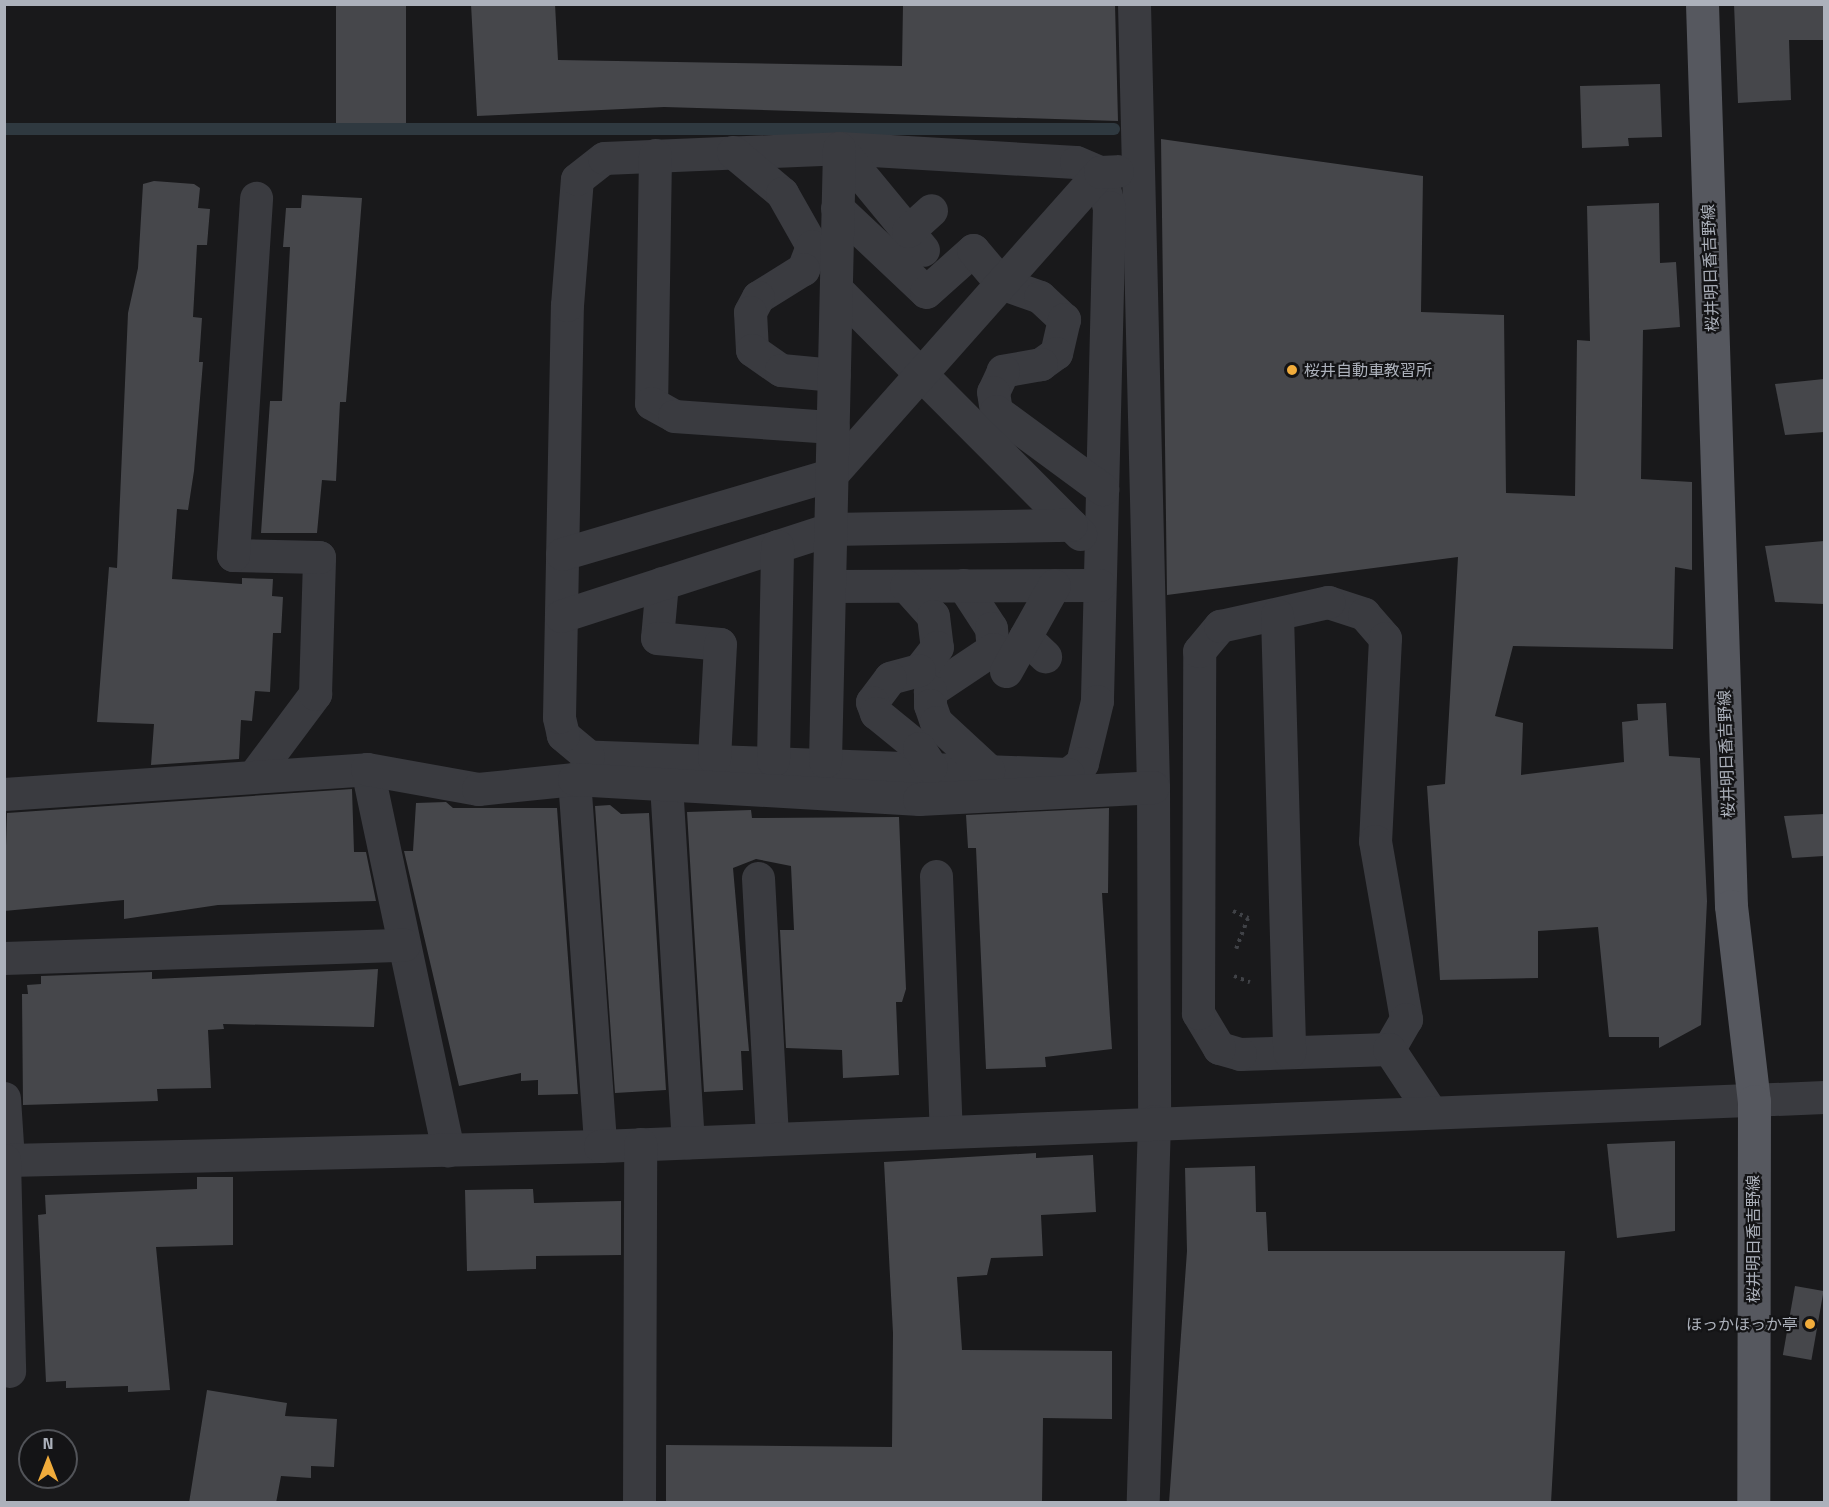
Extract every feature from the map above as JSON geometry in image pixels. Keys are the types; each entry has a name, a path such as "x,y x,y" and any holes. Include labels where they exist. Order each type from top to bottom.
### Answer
{"main road":[{"name":"桜井明日香吉野線","path":"1702,4 1731,906 1754,1101 1753,1503"}],"street":[{"path":"1134,4 1153,787 1154,1121 1143,1503"},
{"path":"1100,172 1109,207 1097,701 1082,763 1068,774 825,761 588,756 574,749 559,717 562,554 572,191 589,165 604,158 839,148 1076,162 1100,172 1138,170"},
{"path":"825,761 839,148"},
{"path":"839,148 921,230"},
{"path":"733,152 782,193 812,246 803,269 758,297 750,312 752,350 781,370 834,375"},
{"path":"655,155 651,403 674,416 833,427"},
{"path":"562,554 831,476 1100,172"},
{"path":"253,777 315,694 319,557 233,555 256,198"},
{"path":"837,208 926,292 974,250 1001,283 1040,297 1064,320 1056,353 1041,364 1003,371 993,392 996,411 1102,489"},
{"path":"836,289 923,371 1071,525 1100,570"},
{"path":"561,616 830,529 1071,525"},
{"path":"773,760 777,546"},
{"path":"829,586 1054,585 1100,570"},
{"path":"662,583 657,638 720,644 714,758"},
{"path":"963,585 991,628 993,649 930,691 930,705 936,722 988,770"},
{"path":"1006,671 1035,646 1054,585"},
{"path":"906,586 933,616 937,647 919,670 891,678 872,702 876,713 919,748 932,767"},
{"path":"1328,602 1364,614 1384,638 1375,841 1406,995 1403,1032 1389,1049 1240,1054 1219,1048 1204,1032 1198,1013 1196,668 1202,642 1220,626 1277,615 1328,602"},
{"path":"1277,615 1289,1052"},
{"path":"1149,624 1196,668"},
{"path":"4,794 367,769 478,789 574,779 919,799 1153,787"},
{"path":"367,769 448,1150"},
{"path":"574,779 600,1146"},
{"path":"666,784 688,1142"},
{"path":"936,876 946,1131"},
{"path":"758,878 772,1138"},
{"path":"4,958 404,945"},
{"path":"1389,1049 1430,1111"},
{"path":"6,1160 600,1146 1154,1121 1824,1097"},
{"path":"4,1098 9,1371"},
{"path":"639,1503 640,1144"}],"path":[{"path":"1197,895 1248,918 1231,962"},
{"path":"1227,973 1287,997"}],"building":[{"path":"336,4 406,4 406,123 336,123"},
{"path":"471,4 555,4 558,60 902,66 903,4 1115,4 1118,121 664,107 477,116"},
{"path":"1734,4 1824,4 1824,40 1789,40 1791,100 1738,103"},
{"path":"1660,84 1662,137 1628,138 1629,146 1582,148 1580,86"},
{"path":"1161,139 1423,176 1421,312 1504,315 1506,493 1575,496 1577,340 1590,341 1587,206 1659,203 1660,263 1676,262 1680,327 1643,330 1641,479 1692,482 1692,570 1675,567 1673,649 1513,646 1495,716 1523,723 1521,775 1624,762 1622,722 1638,720 1637,704 1666,703 1669,756 1700,758 1707,901 1701,1025 1659,1048 1659,1037 1609,1037 1598,927 1538,931 1538,978 1440,980 1427,786 1445,784 1458,557 1167,595"},
{"path":"154,181 194,184 200,188 198,208 210,209 207,245 197,245 193,317 202,318 199,362 203,362 194,471 188,510 177,509 172,579 242,584 242,578 273,579 272,596 283,597 281,633 273,633 270,692 255,691 252,721 241,720 239,759 151,765 154,724 97,722 109,567 117,568 128,313 138,268 143,184"},
{"path":"302,195 362,198 346,402 340,402 336,481 322,480 317,533 261,533 270,401 282,401 290,247 283,247 286,208 301,208"},
{"path":"1824,379 1824,432 1785,435 1775,384"},
{"path":"1824,541 1824,604 1775,602 1765,546"},
{"path":"352,789 354,852 366,852 376,901 218,905 124,919 124,900 4,911 7,813"},
{"path":"446,802 453,808 557,808 578,1094 538,1095 538,1080 521,1081 521,1073 459,1086 404,851 413,851 416,803"},
{"path":"610,805 621,814 649,813 666,1090 615,1093 595,806"},
{"path":"1109,808 1108,893 1102,893 1112,1049 1045,1057 1046,1067 986,1069 976,848 968,848 966,815"},
{"path":"751,810 752,818 899,817 906,989 902,1002 896,1002 899,1075 843,1078 842,1050 786,1048 780,930 794,930 791,866 756,859 733,868 749,1051 741,1051 743,1090 704,1092 687,812"},
{"path":"1824,814 1824,856 1792,858 1784,816"},
{"path":"378,969 374,1027 223,1024 224,1029 208,1030 211,1088 157,1089 158,1101 23,1105 22,994 28,994 27,985 41,984 41,976 152,972 152,979"},
{"path":"1675,1141 1675,1231 1617,1238 1607,1144"},
{"path":"1036,1153 1036,1158 1093,1155 1096,1212 1041,1215 1043,1256 991,1258 987,1275 957,1277 962,1350 1112,1351 1112,1419 1043,1418 1042,1503 666,1503 666,1445 892,1447 893,1333 884,1162"},
{"path":"1255,1166 1256,1212 1266,1212 1268,1251 1565,1251 1551,1503 1169,1503 1187,1251 1185,1168"},
{"path":"197,1177 233,1177 233,1245 156,1247 170,1390 128,1392 128,1386 66,1388 66,1381 46,1382 38,1215 46,1214 45,1195 197,1189"},
{"path":"533,1189 534,1203 621,1201 621,1255 536,1256 536,1269 467,1271 465,1190"},
{"name":"ほっかほっか亭","path":"1795,1286 1824,1291 1811,1360 1783,1355"},
{"path":"207,1390 287,1403 285,1416 337,1419 334,1467 311,1466 311,1478 281,1476 276,1503 189,1503"}],"waterway":[{"path":"4,129 1114,129"}],"place":[{"name":"桜井自動車教習所","path":"1292,370"},
{"name":"ほっかほっか亭","path":"1810,1324"}]}
